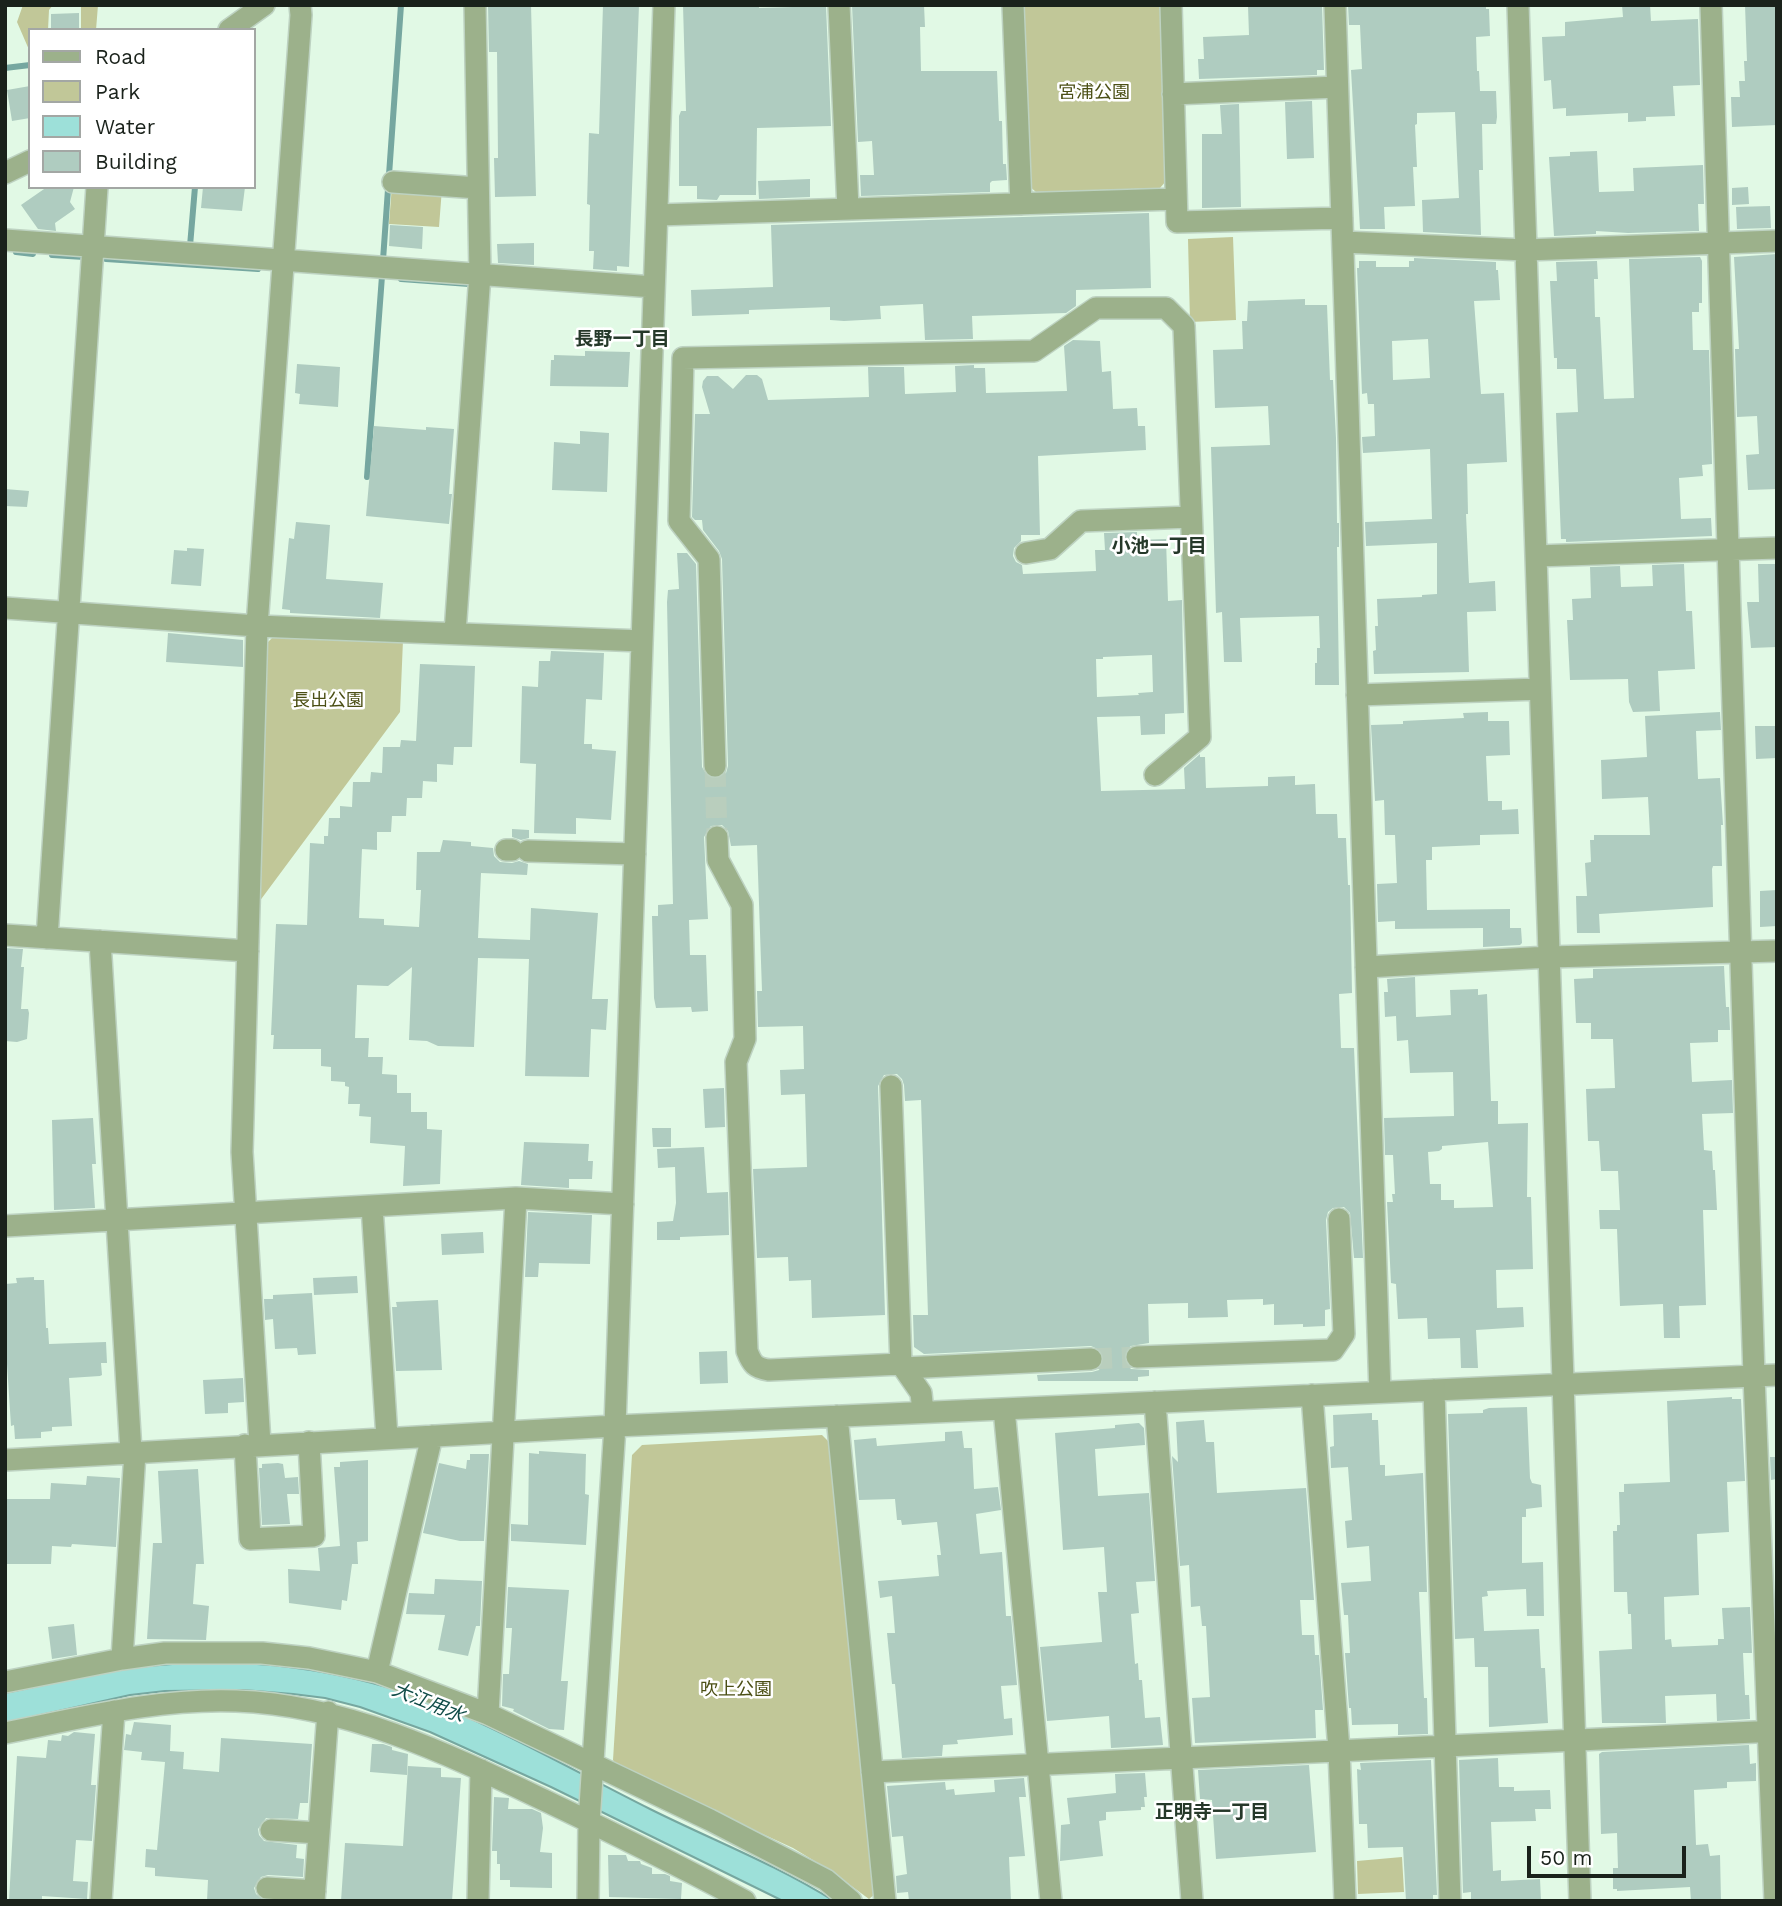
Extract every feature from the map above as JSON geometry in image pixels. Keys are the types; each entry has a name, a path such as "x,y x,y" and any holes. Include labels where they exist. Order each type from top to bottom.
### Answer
{"street":[{"path":"232,28 264,5"},
{"path":"300,5 302,15 257,626 242,1152 253,1445 250,1539 314,1536 309,1442"},
{"path":"455,633 480,274 475,5"},
{"path":"587,1901 589,1819 615,1426 664,5"},
{"path":"839,5 848,209"},
{"path":"1013,5 1021,204"},
{"path":"1171,5 1177,222 1342,218"},
{"path":"1335,5 1380,1392"},
{"path":"1518,5 1580,1901"},
{"path":"1710,5 1754,1376 1773,1731 1774,1901"},
{"path":"1173,94 1337,87"},
{"path":"5,173 28,162"},
{"path":"393,181 478,188"},
{"path":"47,938 97,189"},
{"path":"657,215 1176,199"},
{"path":"5,240 654,287"},
{"path":"1343,242 1526,250 1777,241"},
{"path":"715,766 709,559 679,522 683,358 1034,351 1096,309 1166,308 1184,326 1200,737 1155,775"},
{"path":"1026,553 1050,549 1081,522 1191,517"},
{"path":"1536,556 1777,548"},
{"path":"5,608 257,626 642,641"},
{"path":"1357,695 1540,690"},
{"path":"717,837 718,860 742,905 746,1039 736,1062 747,1351 751,1362 758,1368 769,1370 1091,1359"},
{"path":"515,850 635,854"},
{"path":"5,935 248,951"},
{"path":"100,941 133,1452 122,1659"},
{"path":"1366,967 1549,957 1777,951"},
{"path":"891,1086 903,1366 921,1393 923,1412"},
{"path":"5,1226 516,1198 623,1204"},
{"path":"488,1714 516,1198"},
{"path":"372,1206 387,1438"},
{"path":"1137,1357 1333,1350 1344,1334 1339,1219"},
{"path":"5,1460 615,1426 1777,1375"},
{"path":"1434,1390 1450,1901"},
{"path":"1312,1395 1339,1750 1345,1901"},
{"path":"1155,1402 1192,1901"},
{"path":"1004,1409 1051,1901"},
{"path":"837,1416 885,1901"},
{"path":"377,1672 432,1436"},
{"path":"5,1682 165,1653 262,1653 309,1658 377,1672 488,1714 593,1768 710,1820 826,1880 851,1901"},
{"path":"5,1733 114,1711 173,1704 236,1701 328,1712 409,1738 481,1770 589,1819 746,1901"},
{"path":"101,1901 114,1711"},
{"path":"267,1888 314,1896 328,1712"},
{"path":"872,1772 1773,1731"},
{"path":"478,1901 481,1770"},
{"path":"271,1830 318,1833"}],"green space":[{"path":"23,5 53,5 49,10 48,28 28,28 28,47 17,22"},
{"path":"81,5 98,5 96,28 81,28"},
{"name":"宮浦公園","path":"1023,5 1160,5 1166,181 1160,188 1036,192 1028,185"},
{"path":"392,185 442,188 439,227 389,224"},
{"path":"1233,237 1236,320 1190,322 1188,239"},
{"name":"長出公園","path":"275,635 403,640 400,712 259,902 265,645"},
{"name":"吹上公園","path":"822,1435 830,1443 876,1893 869,1899 793,1848 617,1767 613,1760 632,1455 642,1445"},
{"path":"1402,1857 1404,1892 1358,1894 1357,1861"}],"water":[{"name":"大江用水","path":"197,1662 266,1665 334,1674 401,1691 433,1703 512,1738 650,1809 766,1864 834,1901 783,1901 551,1787 430,1732 360,1707 325,1698 243,1690 165,1691 130,1695 5,1723 5,1693 123,1668"}],"building":[{"path":"488,5 531,5 536,196 495,197 494,158 498,158 497,52 489,52"},
{"path":"603,5 639,5 629,267 617,266 617,271 593,269 594,251 589,251 589,133 599,134"},
{"path":"683,5 759,5 759,8 826,6 831,126 757,128 756,195 720,195 717,200 697,199 697,186 679,186 679,116 681,111 686,111"},
{"path":"852,5 924,5 925,27 920,27 921,71 997,71 999,121 1002,121 1003,164 1006,164 1007,180 992,181 990,192 861,196 860,175 874,175 872,141 858,142"},
{"path":"1322,5 1324,70 1317,70 1317,75 1199,79 1198,59 1204,59 1203,37 1249,35 1248,6"},
{"path":"1348,5 1486,5 1486,9 1489,9 1490,36 1476,37 1480,91 1496,91 1497,117 1496,124 1482,124 1483,170 1479,170 1481,235 1423,232 1422,200 1459,198 1455,112 1417,113 1417,167 1413,167 1415,206 1384,207 1385,229 1360,229 1351,70 1362,69 1360,25 1349,25"},
{"path":"1622,5 1650,5 1651,21 1698,19 1700,85 1673,86 1675,116 1646,117 1646,121 1628,122 1628,113 1566,116 1566,108 1553,109 1551,80 1544,81 1542,37 1565,36 1565,22 1623,17"},
{"path":"1745,5 1777,5 1777,125 1732,127 1731,97 1740,97 1739,81 1745,81"},
{"path":"79,13 79,28 51,28 51,14"},
{"path":"28,86 28,118 12,121 7,90"},
{"path":"1312,101 1314,158 1287,159 1285,102"},
{"path":"1239,104 1241,207 1202,208 1202,134 1222,134 1220,105"},
{"path":"1597,151 1599,192 1634,191 1633,168 1703,165 1704,204 1698,204 1699,231 1596,231 1596,234 1554,236 1549,157 1570,156 1570,152"},
{"path":"810,179 810,197 759,199 758,181"},
{"path":"1748,187 1749,204 1732,205 1732,188"},
{"path":"44,189 73,189 70,202 75,209 55,223 56,231 38,229 21,205"},
{"path":"203,189 245,189 242,211 201,208"},
{"path":"1770,206 1771,228 1737,229 1736,207"},
{"path":"1149,213 1151,288 1076,290 1076,306 1066,313 972,316 973,339 925,340 923,304 880,306 881,319 844,321 830,320 830,307 749,310 749,314 692,316 691,290 773,287 771,225"},
{"path":"390,225 423,227 422,249 389,246"},
{"path":"534,243 534,265 498,263 497,244"},
{"path":"1777,254 1777,489 1748,490 1746,455 1759,454 1757,416 1737,417 1735,349 1739,349 1734,257"},
{"path":"1700,257 1702,303 1699,303 1699,312 1692,312 1693,350 1709,350 1712,464 1702,465 1703,476 1679,478 1681,519 1711,518 1712,536 1566,542 1566,539 1561,539 1556,413 1578,412 1576,369 1557,369 1557,358 1554,358 1550,281 1557,281 1556,262 1597,261 1598,279 1594,279 1595,317 1600,317 1604,399 1634,398 1629,259"},
{"path":"1414,258 1496,262 1498,270 1500,300 1474,301 1481,394 1504,393 1507,462 1467,464 1466,514 1469,583 1495,581 1496,611 1467,612 1469,672 1374,674 1377,599 1437,594 1437,543 1366,546 1365,522 1432,519 1430,449 1363,453 1362,437 1375,436 1374,404 1368,404 1367,393 1362,394 1357,268 1359,261 1376,261 1376,267 1409,267 1409,261 1414,261","holes":["1428,339 1430,378 1393,380 1392,341"]},
{"path":"1305,299 1305,305 1327,305 1339,523 1339,685 1315,685 1317,648 1320,648 1319,616 1240,618 1242,662 1224,662 1222,612 1216,613 1211,447 1270,445 1268,406 1215,408 1213,350 1243,349 1242,321 1247,321 1248,301"},
{"path":"1073,340 1100,341 1102,372 1111,371 1113,409 1137,408 1138,426 1145,426 1146,450 1038,456 1040,535 1021,535 1021,541 1014,548 1013,556 1016,562 1022,565 1023,574 1096,571 1095,550 1105,550 1104,533 1137,532 1137,540 1166,539 1168,601 1182,600 1184,713 1165,714 1165,734 1141,735 1140,716 1097,717 1101,791 1185,789 1184,768 1200,754 1200,757 1205,757 1206,788 1268,786 1268,777 1295,776 1295,785 1315,784 1316,814 1337,814 1338,838 1346,838 1350,885 1352,993 1339,994 1341,1048 1354,1048 1363,1258 1354,1258 1350,1213 1344,1207 1333,1208 1328,1212 1326,1220 1330,1309 1325,1310 1325,1326 1274,1325 1274,1304 1263,1305 1263,1299 1227,1300 1228,1317 1188,1318 1188,1303 1148,1304 1149,1343 1131,1346 1124,1357 1131,1369 1149,1370 1149,1376 1138,1377 1138,1381 1038,1381 1037,1375 1099,1370 1104,1358 1102,1351 1091,1346 924,1354 914,1347 913,1315 928,1315 921,1100 905,1101 904,1085 897,1074 884,1075 878,1086 885,1315 812,1318 811,1280 789,1281 788,1257 757,1258 753,1169 807,1167 805,1094 781,1095 780,1070 804,1069 803,1026 758,1027 757,991 762,991 757,845 731,846 728,831 722,825 711,826 704,837 708,919 689,920 690,955 706,955 708,1011 692,1012 691,1007 656,1008 654,998 652,916 658,916 658,905 673,904 667,602 668,590 679,589 677,553 687,553 696,564 702,767 708,777 716,779 726,773 728,766 722,559 703,530 702,520 692,517 695,414 710,414 702,387 703,381 707,376 718,376 733,389 746,375 757,375 762,379 768,400 869,397 868,367 904,367 905,394 956,392 955,366 974,365 974,368 985,368 986,393 1067,391 1064,346","holes":["1152,655 1153,692 1097,697 1096,659"]},
{"path":"585,351 630,352 628,387 550,386 551,360 554,360 554,355 585,356"},
{"path":"297,364 340,367 338,407 299,404 300,394 295,393"},
{"path":"374,426 454,429 449,524 366,516"},
{"path":"580,431 609,433 607,492 552,490 554,442 580,444"},
{"path":"5,489 29,491 27,507 5,506"},
{"path":"296,522 330,525 326,579 383,583 380,618 290,613 290,610 282,609 289,538 294,539"},
{"path":"187,548 204,549 201,586 171,584 174,550 187,551"},
{"path":"1684,564 1686,611 1692,611 1695,669 1658,671 1660,711 1633,712 1629,702 1628,679 1570,680 1567,620 1573,620 1572,599 1591,598 1590,567 1620,566 1621,587 1653,586 1652,565"},
{"path":"1758,564 1777,564 1777,647 1751,648 1747,602 1759,602"},
{"path":"168,633 243,640 243,667 166,662"},
{"path":"551,651 604,653 602,700 586,699 584,744 592,744 592,749 616,751 611,820 576,818 576,834 534,833 536,764 520,763 522,686 538,687 539,661 550,661"},
{"path":"420,664 475,666 472,747 454,747 453,765 437,764 437,782 423,781 422,798 407,798 406,816 392,816 391,832 377,832 377,850 362,849 359,918 384,919 384,925 419,927 421,890 416,890 417,852 440,852 443,840 471,842 471,846 493,848 494,856 500,862 519,861 528,864 527,875 481,873 478,938 530,940 531,908 598,913 592,999 608,999 606,1030 591,1029 589,1077 525,1076 529,959 478,958 474,1047 438,1046 427,1041 409,1040 412,967 388,986 357,985 355,1038 369,1038 368,1057 383,1057 382,1074 397,1075 397,1093 411,1093 411,1112 427,1112 427,1129 442,1130 440,1184 403,1186 405,1146 370,1143 371,1117 359,1116 360,1104 348,1104 349,1087 345,1086 345,1082 331,1081 331,1067 321,1066 321,1049 273,1049 274,1035 271,1035 276,924 307,925 310,843 324,844 324,836 328,836 329,818 340,818 340,806 352,807 353,782 370,782 371,772 382,773 383,747 400,747 401,740 416,741"},
{"path":"1488,712 1488,721 1509,721 1510,755 1486,756 1488,801 1502,801 1502,810 1518,809 1519,834 1480,835 1480,845 1432,847 1432,860 1426,860 1427,910 1510,909 1510,928 1521,928 1522,943 1483,947 1483,928 1395,929 1395,921 1378,922 1377,884 1397,883 1395,835 1385,835 1384,800 1375,801 1371,725 1464,718 1463,713"},
{"path":"1720,712 1721,730 1696,731 1698,779 1720,778 1722,866 1713,866 1712,869 1713,907 1599,914 1600,933 1577,933 1576,896 1587,896 1585,863 1591,862 1590,840 1594,840 1594,835 1650,835 1648,797 1602,799 1601,760 1647,757 1645,716"},
{"path":"1755,726 1777,726 1777,758 1756,759"},
{"path":"512,829 529,830 529,838 521,840 512,837"},
{"path":"1777,890 1777,926 1760,927 1760,891"},
{"path":"5,948 23,949 21,1009 28,1009 29,1013 27,1039 17,1042 5,1041"},
{"path":"1724,966 1730,1030 1718,1030 1718,1042 1690,1043 1692,1082 1732,1080 1733,1113 1702,1114 1704,1150 1712,1151 1715,1170 1717,1210 1703,1210 1706,1305 1679,1306 1680,1338 1664,1338 1663,1304 1620,1306 1617,1229 1600,1229 1599,1210 1620,1210 1618,1171 1601,1171 1599,1141 1588,1141 1586,1089 1615,1088 1613,1039 1591,1039 1591,1023 1576,1023 1574,979 1593,978 1593,969"},
{"path":"1415,977 1416,1017 1451,1015 1450,990 1478,989 1478,995 1487,994 1491,1101 1498,1101 1498,1124 1528,1123 1527,1197 1531,1197 1533,1269 1496,1270 1497,1308 1523,1307 1524,1327 1476,1330 1478,1368 1461,1368 1460,1338 1428,1339 1427,1318 1398,1319 1396,1284 1391,1283 1387,1202 1393,1202 1392,1194 1395,1194 1393,1155 1385,1155 1384,1118 1454,1116 1453,1072 1410,1073 1408,1040 1397,1041 1396,1016 1385,1017 1384,992 1388,992 1387,979","holes":["1488,1142 1493,1207 1454,1208 1454,1200 1441,1200 1441,1184 1430,1184 1428,1152 1439,1151 1442,1146"]},
{"path":"724,1088 725,1127 705,1128 703,1089"},
{"path":"93,1118 95,1208 54,1210 52,1120"},
{"path":"652,1128 671,1128 671,1147 653,1147"},
{"path":"524,1142 589,1144 588,1161 593,1161 592,1179 569,1179 569,1188 521,1185"},
{"path":"704,1147 707,1193 728,1192 729,1235 657,1240 657,1222 673,1221 676,1203 675,1167 658,1168 657,1149"},
{"path":"528,1212 592,1215 590,1264 539,1263 538,1277 525,1277"},
{"path":"483,1232 484,1253 442,1255 441,1234"},
{"path":"357,1276 358,1293 314,1295 313,1278"},
{"path":"34,1277 34,1280 44,1280 49,1344 106,1342 107,1363 101,1363 100,1376 69,1378 72,1426 52,1427 52,1431 41,1432 41,1438 15,1439 14,1425 11,1426 5,1364 5,1284 17,1283 16,1278"},
{"path":"312,1293 316,1354 298,1355 297,1348 275,1349 273,1319 265,1320 264,1299 273,1299 273,1295"},
{"path":"438,1300 442,1370 396,1371 392,1307 397,1307 396,1302"},
{"path":"727,1351 728,1383 700,1384 699,1352"},
{"path":"243,1378 244,1402 228,1403 228,1413 205,1414 203,1380"},
{"path":"1732,1397 1741,1399 1745,1481 1727,1482 1729,1532 1697,1534 1699,1595 1664,1597 1665,1640 1671,1639 1672,1647 1718,1645 1718,1639 1724,1639 1722,1608 1750,1607 1752,1653 1743,1653 1745,1695 1749,1695 1750,1719 1717,1721 1716,1694 1665,1696 1666,1723 1602,1723 1599,1651 1632,1649 1627,1592 1614,1592 1613,1531 1617,1531 1617,1525 1620,1525 1619,1492 1624,1492 1624,1484 1670,1482 1667,1401"},
{"path":"1527,1407 1530,1478 1532,1483 1541,1485 1542,1507 1526,1509 1526,1517 1522,1517 1522,1563 1543,1562 1544,1616 1527,1616 1526,1589 1487,1591 1488,1596 1482,1597 1484,1631 1539,1629 1541,1668 1545,1668 1548,1723 1489,1727 1488,1667 1475,1667 1474,1638 1455,1639 1448,1414 1483,1413 1483,1410 1489,1408"},
{"path":"1372,1413 1372,1420 1378,1420 1380,1465 1385,1465 1385,1476 1423,1473 1427,1592 1419,1592 1428,1734 1398,1735 1398,1724 1352,1725 1349,1708 1345,1653 1350,1653 1348,1615 1344,1615 1341,1583 1371,1581 1369,1546 1347,1548 1345,1521 1352,1520 1348,1467 1331,1468 1330,1447 1334,1446 1333,1415"},
{"path":"1204,1420 1206,1442 1214,1442 1217,1493 1306,1488 1314,1600 1300,1600 1302,1635 1314,1635 1315,1655 1319,1655 1323,1710 1315,1710 1316,1738 1195,1743 1192,1698 1210,1697 1206,1626 1202,1626 1200,1606 1191,1607 1189,1565 1180,1566 1172,1456 1178,1462 1176,1422"},
{"path":"1139,1423 1144,1428 1145,1445 1095,1449 1098,1496 1149,1493 1155,1581 1136,1582 1139,1613 1131,1614 1135,1664 1138,1663 1139,1680 1142,1680 1145,1718 1160,1717 1163,1745 1111,1748 1109,1716 1047,1721 1040,1647 1102,1642 1098,1592 1107,1592 1104,1547 1063,1550 1055,1433 1115,1428 1115,1425"},
{"path":"962,1431 964,1448 972,1448 974,1489 998,1487 1001,1510 976,1514 980,1554 1002,1552 1006,1616 1011,1616 1017,1685 1001,1686 1004,1719 1012,1718 1013,1735 957,1740 958,1744 943,1745 942,1756 902,1758 887,1633 895,1633 892,1596 880,1598 878,1581 939,1576 937,1555 941,1555 937,1522 902,1525 901,1520 897,1520 895,1499 859,1500 854,1440 876,1438 877,1446 945,1441 945,1432"},
{"path":"539,1451 586,1454 585,1494 589,1495 586,1545 511,1541 511,1524 528,1525 529,1453 539,1454"},
{"path":"470,1454 489,1454 484,1541 460,1541 423,1533 439,1463 466,1469"},
{"path":"1770,1457 1777,1457 1777,1479 1771,1480"},
{"path":"368,1460 368,1541 357,1542 358,1564 352,1564 347,1601 342,1600 341,1610 289,1603 288,1569 320,1571 318,1548 340,1546 334,1467 340,1467 340,1462"},
{"path":"262,1464 283,1464 285,1478 298,1477 299,1494 287,1494 290,1524 262,1525 259,1468 262,1468"},
{"path":"198,1469 204,1564 196,1564 193,1604 209,1606 206,1640 147,1639 153,1543 162,1543 158,1471"},
{"path":"87,1476 120,1478 116,1547 72,1544 71,1547 52,1546 51,1564 5,1564 6,1499 50,1499 51,1483 86,1485"},
{"path":"435,1579 482,1581 480,1626 476,1626 468,1656 438,1650 445,1615 406,1614 409,1593 434,1594"},
{"path":"508,1587 569,1590 561,1681 568,1681 564,1730 549,1729 513,1711 514,1709 502,1706 503,1674 509,1674 512,1628 506,1628"},
{"path":"74,1624 77,1655 52,1659 48,1627"},
{"path":"134,1722 171,1725 170,1751 184,1752 183,1769 219,1772 221,1738 312,1744 308,1803 300,1803 298,1819 266,1818 258,1829 264,1841 297,1845 296,1858 304,1859 303,1877 261,1877 254,1888 256,1894 265,1901 207,1901 208,1880 155,1876 155,1868 145,1867 146,1849 157,1850 165,1762 141,1760 142,1752 124,1750 126,1734 131,1735"},
{"path":"74,1732 95,1734 91,1785 96,1785 92,1841 76,1840 73,1881 88,1882 87,1899 42,1896 42,1901 9,1901 17,1756 46,1758 48,1740 61,1741 62,1735 68,1736"},
{"path":"372,1744 383,1744 392,1747 392,1750 408,1754 407,1775 370,1772"},
{"path":"1749,1745 1750,1764 1756,1763 1756,1781 1727,1782 1727,1788 1694,1790 1696,1845 1708,1844 1710,1856 1720,1855 1721,1901 1691,1901 1690,1887 1617,1891 1613,1889 1613,1868 1618,1868 1617,1833 1601,1834 1599,1754"},
{"path":"1498,1758 1499,1787 1514,1787 1514,1791 1550,1790 1551,1809 1535,1809 1536,1821 1491,1822 1493,1871 1501,1870 1501,1881 1540,1879 1541,1901 1471,1901 1471,1892 1463,1893 1459,1760"},
{"path":"1431,1760 1437,1895 1433,1895 1433,1901 1406,1901 1403,1847 1368,1848 1367,1824 1359,1824 1357,1769 1361,1770 1360,1763"},
{"path":"1309,1765 1316,1852 1216,1859 1212,1800 1200,1799 1198,1770"},
{"path":"408,1766 441,1768 441,1777 461,1778 452,1901 341,1901 345,1843 403,1846"},
{"path":"1145,1773 1145,1807 1141,1807 1141,1810 1106,1812 1106,1820 1099,1821 1103,1856 1060,1861 1061,1825 1070,1824 1067,1798 1116,1793 1115,1774"},
{"path":"1024,1778 1026,1797 1019,1797 1025,1856 1009,1857 1011,1901 909,1901 908,1892 897,1893 896,1876 907,1874 903,1836 892,1837 887,1786 945,1782 946,1790 954,1789 955,1795 995,1792 994,1780"},
{"path":"494,1797 509,1798 508,1809 532,1809 541,1813 543,1828 540,1852 552,1853 552,1888 510,1887 510,1880 500,1880 497,1851 492,1851"},
{"path":"608,1855 626,1855 628,1861 640,1861 652,1868 652,1874 665,1874 670,1876 670,1881 682,1883 681,1899 609,1897"}],"waterway":[{"path":"383,260 401,5"},
{"path":"5,68 28,65"},
{"path":"190,246 195,189"},
{"path":"16,252 33,254"},
{"path":"52,255 84,257"},
{"path":"106,259 258,269"},
{"path":"367,477 382,276"},
{"path":"401,279 469,284"}],"tunnel":[{"path":"715,766 717,837"},
{"path":"1091,1359 1137,1357"}],"district":[{"name":"長野一丁目","path":"622,339"},
{"name":"小池一丁目","path":"1159,546"},
{"name":"正明寺一丁目","path":"1212,1812"}]}
